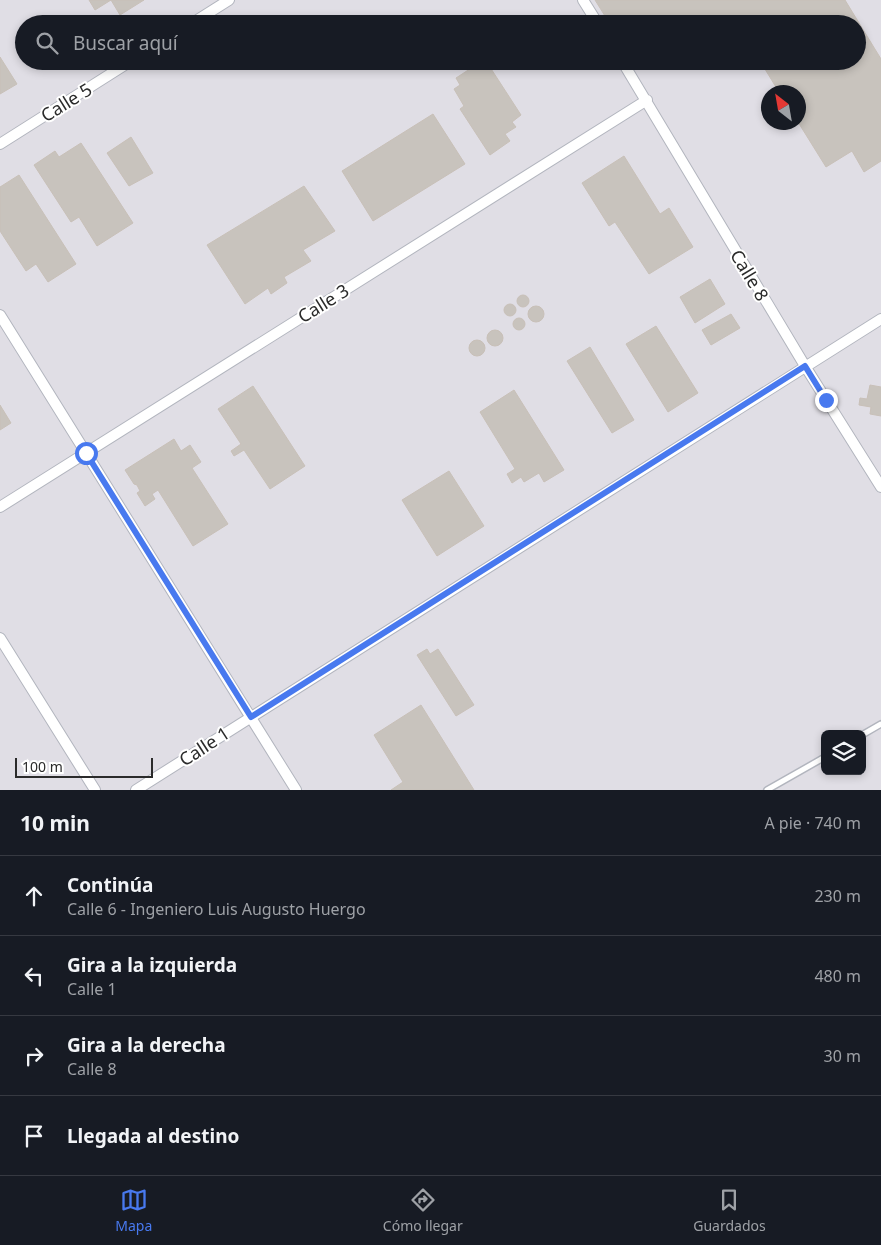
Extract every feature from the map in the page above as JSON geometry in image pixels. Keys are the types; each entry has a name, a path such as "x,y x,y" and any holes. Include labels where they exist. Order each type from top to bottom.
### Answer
{"street":[{"path":"204,15 227,0"},
{"path":"583,0 592,15"},
{"name":"Calle 5","path":"0,144 117,70"},
{"name":"Calle 8","path":"628,70 805,366 881,488"},
{"name":"Calle 3","path":"0,507 646,100"},
{"path":"0,315 296,790"},
{"name":"Calle 1","path":"136,790 881,318"},
{"path":"0,638 95,790"}],"lane":[{"path":"866,733 881,724"},
{"path":"767,790 821,759"}],"shaded area":[{"path":"0,0 881,0 881,790 0,790"}],"building":[{"path":"89,0 111,0 95,10"},
{"path":"111,0 144,0 120,15"},
{"path":"595,0 845,0 854,15 604,15"},
{"path":"866,34 881,59 881,161 864,172 852,151 826,167 803,130 806,130 806,85 775,85 766,70 866,70"},
{"path":"0,57 17,84 0,94"},
{"path":"468,70 492,70 521,115 512,122 516,127 505,134 510,141 490,155 460,109 464,106 454,89 460,85 456,78"},
{"path":"433,114 465,164 373,221 342,171"},
{"path":"131,137 153,173 129,186 107,153"},
{"path":"81,143 133,223 97,246 79,217 71,222 34,165 55,151 59,157"},
{"path":"624,156 660,214 669,208 693,247 649,274 615,222 609,226 582,183"},
{"path":"19,175 76,264 48,282 36,264 26,271 0,231 0,187"},
{"path":"304,186 335,231 303,250 311,261 284,277 287,283 271,294 268,288 245,304 207,245"},
{"path":"710,279 725,304 695,323 680,297"},
{"path":"521,295 525,295 529,301 525,307 521,307 517,303 517,299"},
{"path":"508,304 512,304 516,310 512,316 508,316 504,312 504,308"},
{"path":"533,306 539,306 544,311 542,320 533,322 528,317 528,311"},
{"path":"731,314 740,328 711,345 702,330"},
{"path":"519,318 525,324 519,330 513,324"},
{"path":"656,326 698,393 668,412 626,344"},
{"path":"492,330 498,330 503,335 501,344 492,346 487,341 487,335"},
{"path":"474,340 480,340 485,345 483,354 474,356 469,351 469,345"},
{"path":"590,347 634,420 612,433 567,361"},
{"path":"870,385 881,387 881,416 870,414 871,407 859,405 860,398 867,399"},
{"path":"253,386 305,466 270,489 244,450 234,456 231,451 241,444 218,409"},
{"path":"514,390 564,470 544,482 539,473 524,482 521,477 512,483 507,474 515,469 480,412"},
{"path":"0,405 11,423 0,430"},
{"path":"174,439 181,451 190,445 201,462 192,468 228,524 193,546 158,490 152,494 155,499 145,506 137,493 140,491 137,485 134,484 125,470"},
{"path":"449,471 484,526 437,556 402,500"},
{"path":"427,649 430,654 438,649 474,705 456,716 417,655"},
{"path":"421,705 474,790 391,790 403,782 374,735"}],"route":[{"path":"86,453 251,717 805,366 826,400"}]}
